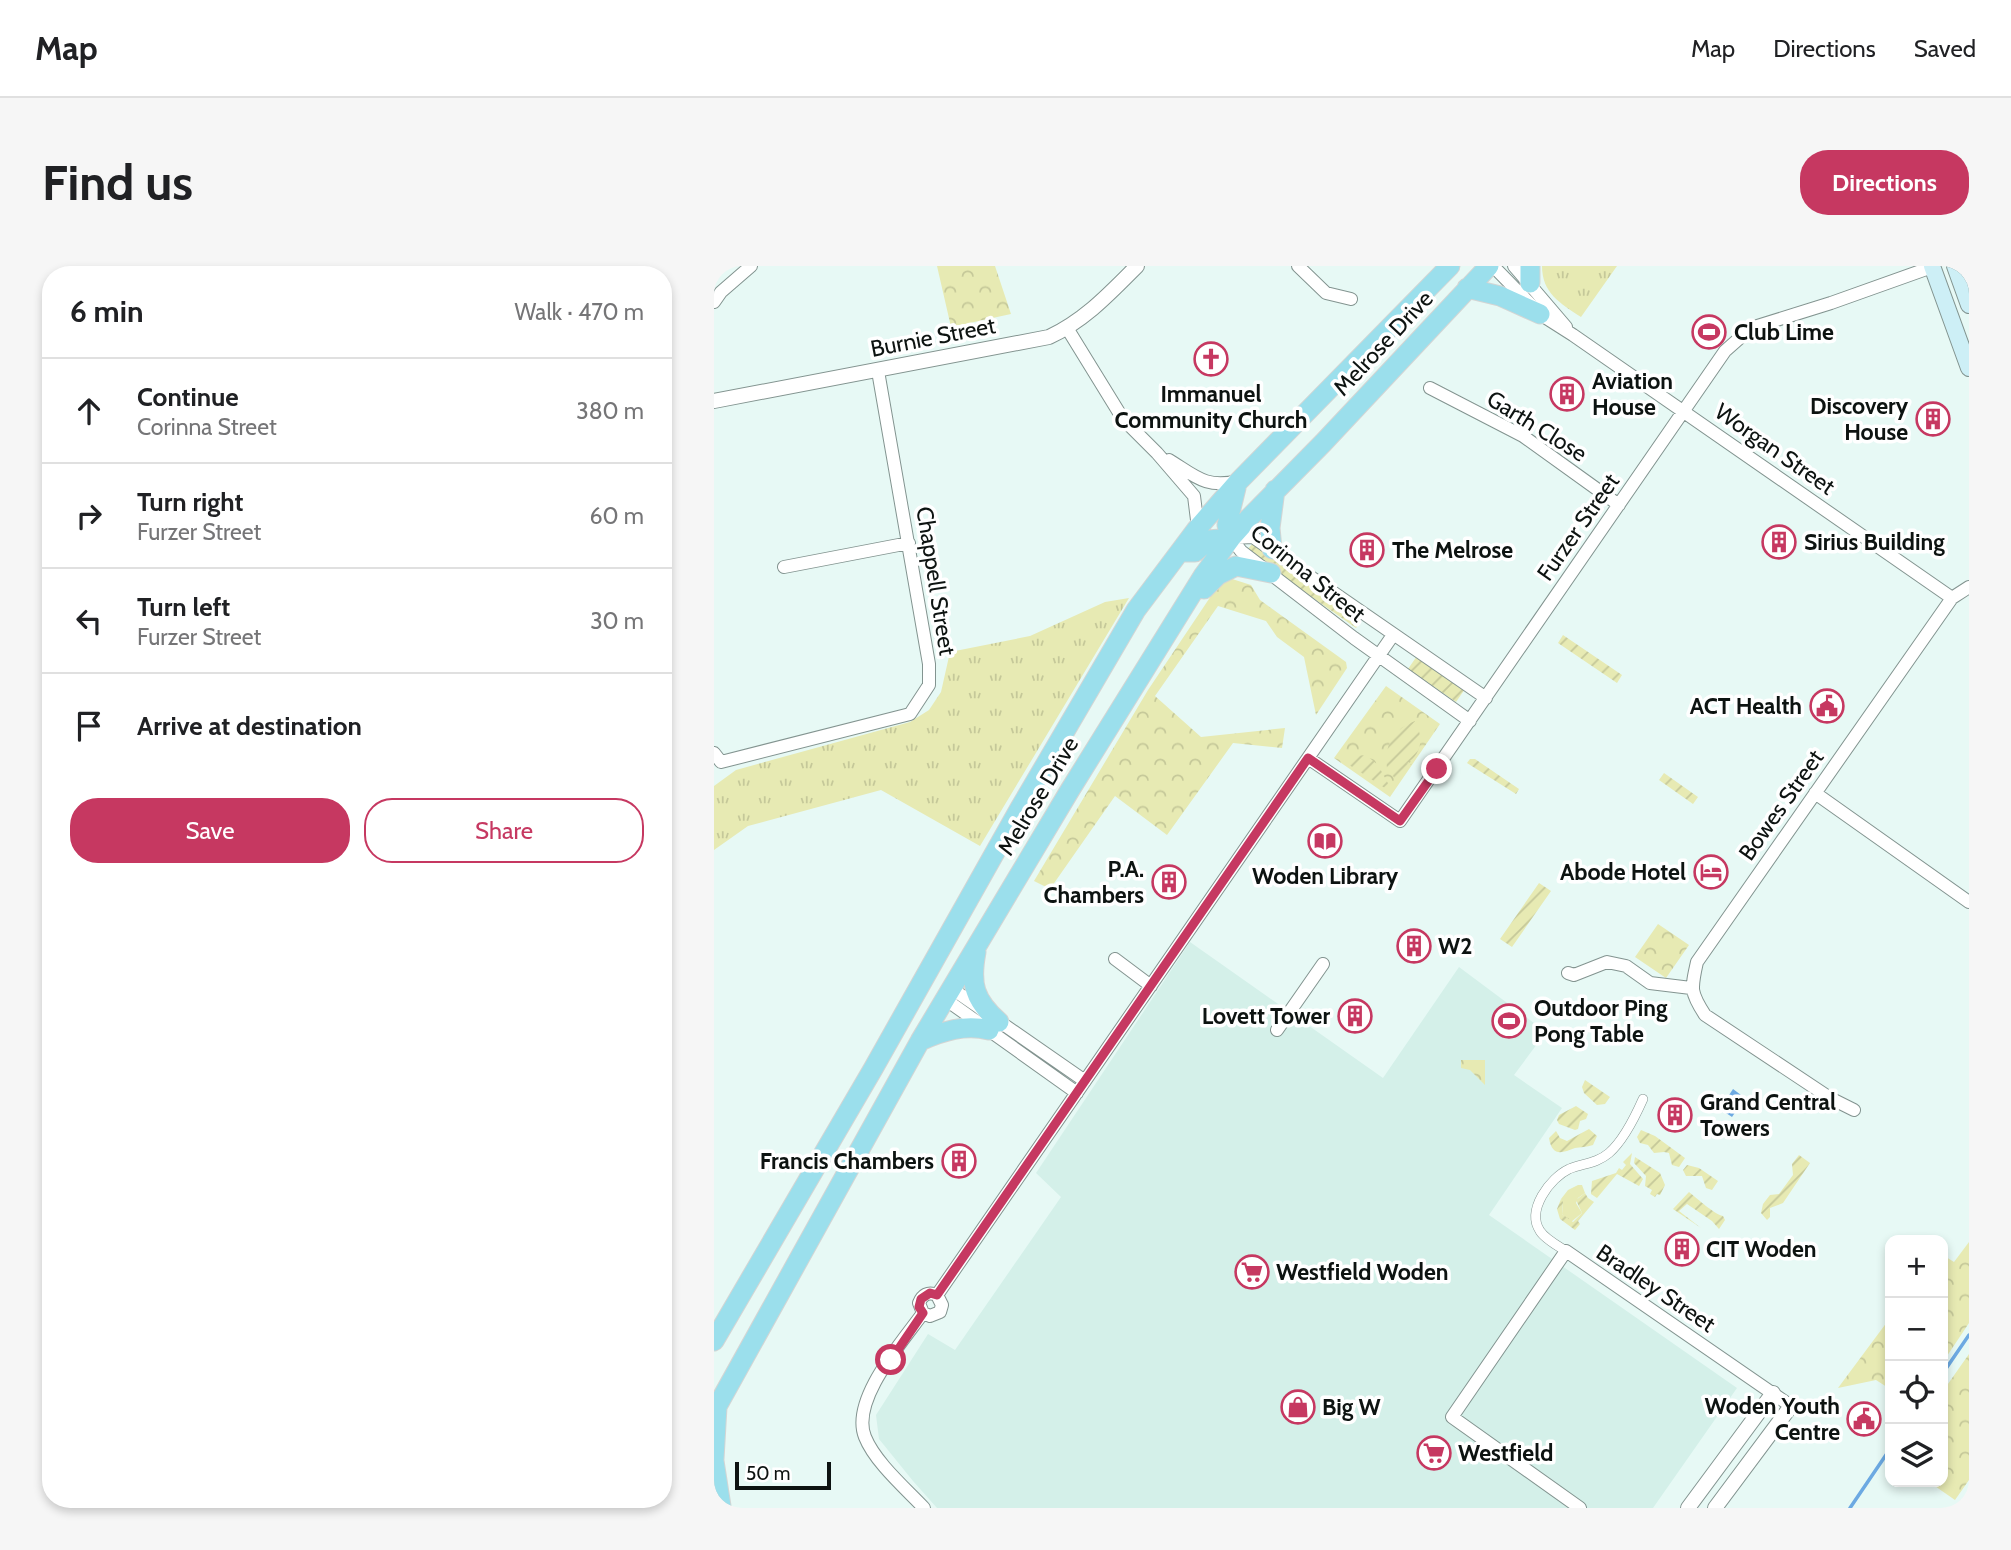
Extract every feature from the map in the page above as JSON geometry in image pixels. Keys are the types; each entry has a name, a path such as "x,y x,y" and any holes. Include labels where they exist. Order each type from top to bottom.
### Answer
{"main road":[{"name":"Melrose Drive","path":"714,1341 1136,610 1198,528 1238,482 1450,266"},
{"name":"Melrose Drive","path":"716,1409 948,993 1176,617 1231,538 1467,288 1491,266"},
{"path":"1955,266 1969,305"},
{"path":"1932,267 1969,368"},
{"path":"1467,288 1500,296 1540,314"},
{"path":"1180,552 1195,552 1209,540 1231,538 1227,525 1238,482"},
{"path":"1272,549 1270,528 1275,490"},
{"path":"1176,617 1219,575 1236,566 1271,573"},
{"path":"873,1069 891,1069 904,1065 916,1049 939,1033 960,1028 994,1026 976,995 972,970 978,944"},
{"path":"925,978 948,993"},
{"path":"873,1069 883,1082 889,1098"},
{"path":"716,1409 714,1460 719,1503"}],"street":[{"path":"714,302 721,292 751,266"},
{"name":"Burnie Street","path":"714,401 1049,337 1089,313 1137,266"},
{"path":"1298,266 1326,293 1351,299"},
{"name":"Worgan Street","path":"1491,266 1540,314 1952,598"},
{"name":"Worgan Street","path":"1514,266 1530,274 1573,335"},
{"name":"Furzer Street","path":"1308,758 1400,821 1724,351 1751,328 1932,267"},
{"path":"1067,328 1123,419 1194,495 1198,528"},
{"name":"Chappell Street","path":"716,760 910,714 929,685 929,664 878,370"},
{"name":"Garth Close","path":"1430,388 1523,436 1619,505"},
{"path":"1157,453 1204,482 1222,485 1238,482"},
{"name":"Corinna Street","path":"1231,538 1253,537 1486,698"},
{"name":"Corinna Street","path":"1231,538 1241,551 1470,721"},
{"path":"784,567 909,543"},
{"name":"Bowes Street","path":"1691,988 1697,962 1952,598 1969,587"},
{"path":"924,1508 873,1451 865,1437 862,1420 873,1384 923,1313 930,1316 940,1312 942,1305 937,1295 1394,635"},
{"path":"1815,793 1969,902"},
{"path":"1115,959 1151,986"},
{"path":"1568,974 1574,975 1607,962 1626,966 1650,983 1691,988 1693,998 1705,1015 1830,1098 1854,1110"},
{"path":"1278,1030 1323,964"},
{"path":"948,993 994,1026 1077,1093"},
{"path":"994,1026 1084,1082"},
{"path":"1566,1251 1540,1231 1535,1214 1541,1197 1554,1180 1569,1170 1597,1161 1611,1151 1635,1117 1643,1099"},
{"name":"Bradley Street","path":"1580,1508 1452,1418 1566,1251 1791,1406"},
{"path":"1688,1508 1773,1393"},
{"path":"1715,1508 1791,1406"}],"shaded area":[{"path":"1190,942 1383,1078 1459,967 1546,1032 1514,1075 1562,1108 1489,1215 1737,1388 1653,1508 937,1508 913,1481 879,1439 876,1415 928,1334 955,1350 1061,1197 1036,1173"}],"green space":[{"path":"937,266 995,266 1011,314 951,327"},
{"path":"1542,266 1617,266 1581,317 1559,302 1549,290"},
{"path":"1253,543 1361,621 1356,628 1246,551"},
{"path":"1229,578 1251,585 1260,600 1346,662 1347,668 1316,715 1304,657 1277,637 1266,621 1218,606 1155,696 1201,737 1285,728 1282,748 1233,743 1167,835 1115,796 1050,889 1034,881 1148,690 1219,584"},
{"path":"1129,598 980,846 881,790 748,826 714,850 714,786 736,770 910,722 929,710 941,692 950,652 1030,636 1105,602"},
{"path":"1563,635 1622,675 1617,683 1558,643"},
{"path":"1417,656 1465,689 1456,702 1408,669"},
{"path":"1386,686 1440,724 1390,797 1334,758"},
{"path":"1415,721 1420,733 1420,745 1406,764 1413,761 1398,783 1388,769 1397,768 1387,768 1387,752 1396,734"},
{"path":"1366,755 1378,765 1390,787 1388,790 1343,761"},
{"path":"1470,759 1475,759 1519,789 1516,794 1467,763"},
{"path":"1664,773 1698,797 1693,804 1659,780"},
{"path":"1539,883 1551,891 1512,947 1500,939"},
{"path":"1658,924 1689,945 1666,978 1635,957"},
{"path":"1461,1060 1485,1060 1485,1085 1470,1070 1461,1068"},
{"path":"1585,1080 1610,1097 1605,1104 1597,1105 1584,1093 1582,1087"},
{"path":"1576,1106 1588,1114 1586,1119 1580,1121 1578,1129 1559,1124 1559,1115"},
{"path":"1589,1129 1597,1136 1593,1145 1558,1152 1550,1144 1549,1138 1556,1131 1560,1138 1567,1141"},
{"path":"1641,1130 1655,1136 1685,1158 1679,1167 1672,1165 1669,1153 1654,1153 1648,1145 1640,1143 1637,1137"},
{"path":"1632,1153 1630,1164 1643,1179 1639,1186 1617,1174 1597,1198 1591,1194 1592,1181 1616,1173 1619,1168 1622,1170 1626,1165 1623,1162"},
{"path":"1799,1155 1810,1163 1783,1203 1770,1208 1770,1217 1767,1220 1761,1213 1763,1204 1770,1195 1779,1194 1793,1175 1792,1164"},
{"path":"1635,1157 1660,1173 1665,1185 1660,1195 1655,1197 1650,1194 1652,1190 1645,1186 1646,1176 1634,1163"},
{"path":"1687,1165 1699,1168 1718,1181 1712,1190 1706,1188 1702,1176 1686,1176 1683,1170"},
{"path":"1582,1185 1585,1193 1576,1203 1582,1213 1571,1222 1562,1214 1561,1199 1568,1190"},
{"path":"1689,1192 1723,1216 1725,1220 1719,1229 1687,1204 1679,1211 1701,1228 1673,1209"},
{"path":"1585,1193 1594,1202 1578,1221 1580,1224 1575,1230 1560,1219 1557,1209 1561,1199 1562,1214 1573,1222 1582,1213 1576,1200"},
{"path":"1969,1242 1969,1323 1948,1354 1948,1258 1954,1262"},
{"path":"1885,1325 1885,1386 1876,1380 1838,1388"},
{"path":"1969,1354 1969,1480 1955,1500 1936,1487 1948,1487 1948,1384"}],"water":[{"path":"1733,1089 1745,1098 1732,1117 1720,1109"}],"waterway":[{"path":"1948,1366 1969,1335"},
{"path":"1850,1508 1885,1456"}],"place":[{"name":"Club Lime","path":"1709,332"},
{"name":"Immanuel Community Church","path":"1211,359"},
{"name":"Aviation House","path":"1567,394"},
{"name":"Discovery House","path":"1933,419"},
{"name":"Sirius Building","path":"1779,542"},
{"name":"The Melrose","path":"1367,550"},
{"name":"ACT Health","path":"1827,706"},
{"name":"Woden Library","path":"1325,841"},
{"name":"Abode Hotel","path":"1711,872"},
{"name":"P.A. Chambers","path":"1169,882"},
{"name":"W2","path":"1414,946"},
{"name":"Lovett Tower","path":"1355,1016"},
{"name":"Outdoor Ping Pong Table","path":"1509,1021"},
{"name":"Grand Central Towers","path":"1675,1115"},
{"name":"Francis Chambers","path":"959,1161"},
{"name":"CIT Woden","path":"1682,1249"},
{"name":"Westfield Woden","path":"1252,1272"},
{"name":"Big W","path":"1298,1407"},
{"name":"Woden Youth Centre","path":"1864,1419"},
{"name":"Westfield","path":"1434,1453"}],"route":[{"path":"891,1360 923,1313 919,1307 923,1296 930,1293 937,1295 1308,758 1400,821 1437,769"}]}
